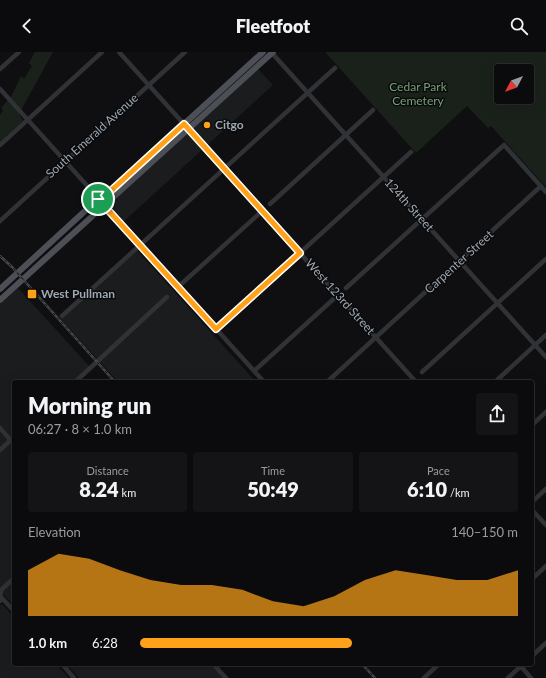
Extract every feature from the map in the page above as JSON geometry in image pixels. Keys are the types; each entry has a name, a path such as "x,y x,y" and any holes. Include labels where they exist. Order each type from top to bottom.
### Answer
{"main road":[{"path":"0,300 104,205 263,52"},
{"path":"0,289 98,199 103,198 272,52"}],"street":[{"path":"0,69 18,52"},
{"path":"0,145 102,52"},
{"name":"West 123rd Street","path":"119,52 413,380"},
{"name":"South Emerald Avenue","path":"0,221 184,52"},
{"name":"124th Street","path":"272,52 307,93 546,357"},
{"path":"62,316 335,68"},
{"path":"0,89 262,380"},
{"path":"270,204 373,110"},
{"path":"346,288 504,145 546,192"},
{"path":"216,329 411,152"},
{"name":"Carpenter Street","path":"329,380 541,186"},
{"path":"178,287 262,211"},
{"path":"422,372 546,259"},
{"path":"254,372 338,295"},
{"path":"77,380 167,297"},
{"path":"497,380 546,335"},
{"path":"534,423 546,412"},
{"path":"0,428 12,439"},
{"path":"0,450 12,441"},
{"path":"534,500 546,489"},
{"path":"534,512 546,525"},
{"path":"534,577 546,566"},
{"path":"0,601 1,590 12,580"},
{"path":"0,596 12,609"},
{"path":"534,654 546,643"},
{"path":"64,666 74,678"},
{"path":"215,666 226,678"},
{"path":"424,678 437,666"},
{"path":"508,678 520,666"},
{"path":"522,666 531,678"}],"shaded area":[{"path":"258,69 273,85 121,224 106,207"},
{"path":"136,249 254,380 116,380 61,319"},
{"path":"18,288 90,367 75,380 12,380 12,438 10,440 12,442 12,604 0,591 0,304"},
{"path":"2,604 12,615 12,666 58,666 69,678 0,678 0,605"},
{"path":"68,666 214,666 225,678 79,678"}],"green space":[{"path":"35,52 53,52 19,114 23,121 0,142 0,115 3,110 1,108 11,97 21,76 24,79 32,66 29,63"},
{"name":"Cedar Park Cemetery","path":"325,52 546,52 546,187 491,126 488,128 467,106 416,153"}],"railway":[{"path":"0,256 12,267 113,380"},
{"path":"364,666 375,678"}],"place":[{"name":"Citgo","path":"207,125"},
{"name":"West Pullman","path":"32,294"}],"route":[{"path":"184,124 300,253 216,329 98,199 103,198 184,124"}]}
